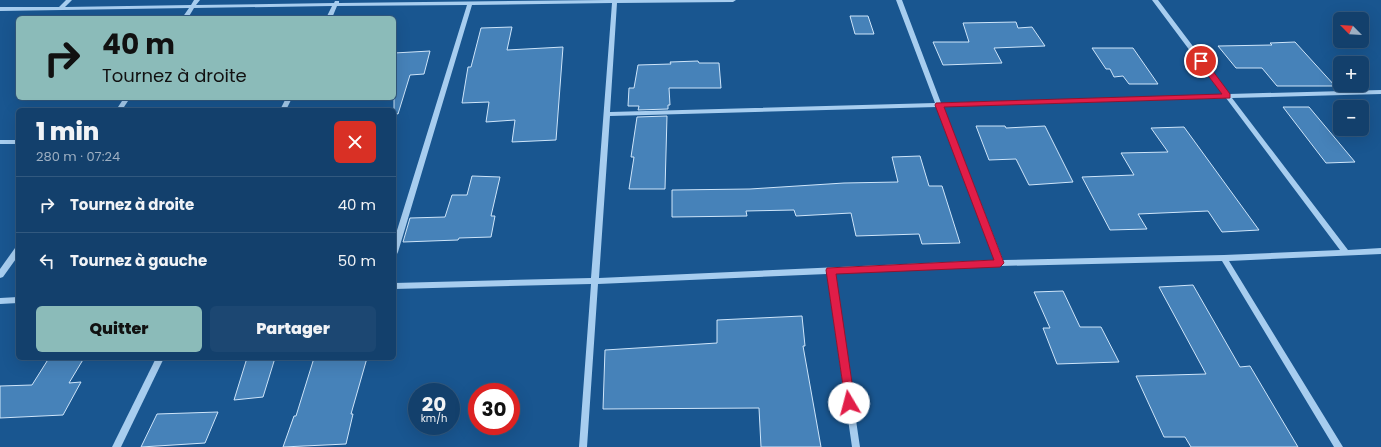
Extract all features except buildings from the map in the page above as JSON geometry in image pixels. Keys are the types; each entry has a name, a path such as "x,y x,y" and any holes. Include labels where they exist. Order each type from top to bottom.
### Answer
{"street":[{"path":"61,8 69,0"},
{"path":"186,16 198,0"},
{"path":"0,9 193,7 337,2 470,3 490,1 733,0"},
{"path":"899,0 1000,263"},
{"path":"1155,0 1346,253"},
{"path":"584,447 615,1"},
{"path":"330,16 337,2"},
{"path":"396,245 470,3"},
{"path":"607,114 1381,92"},
{"path":"0,142 16,142"},
{"path":"396,286 595,281 1000,263 1224,258 1381,251"},
{"path":"0,275 16,253"},
{"path":"1224,258 1339,447"},
{"path":"830,270 856,447"},
{"path":"0,301 16,300"},
{"path":"116,447 159,360"}],"route":[{"path":"849,403 830,270 1000,263 939,105 1227,96 1201,61"}]}
